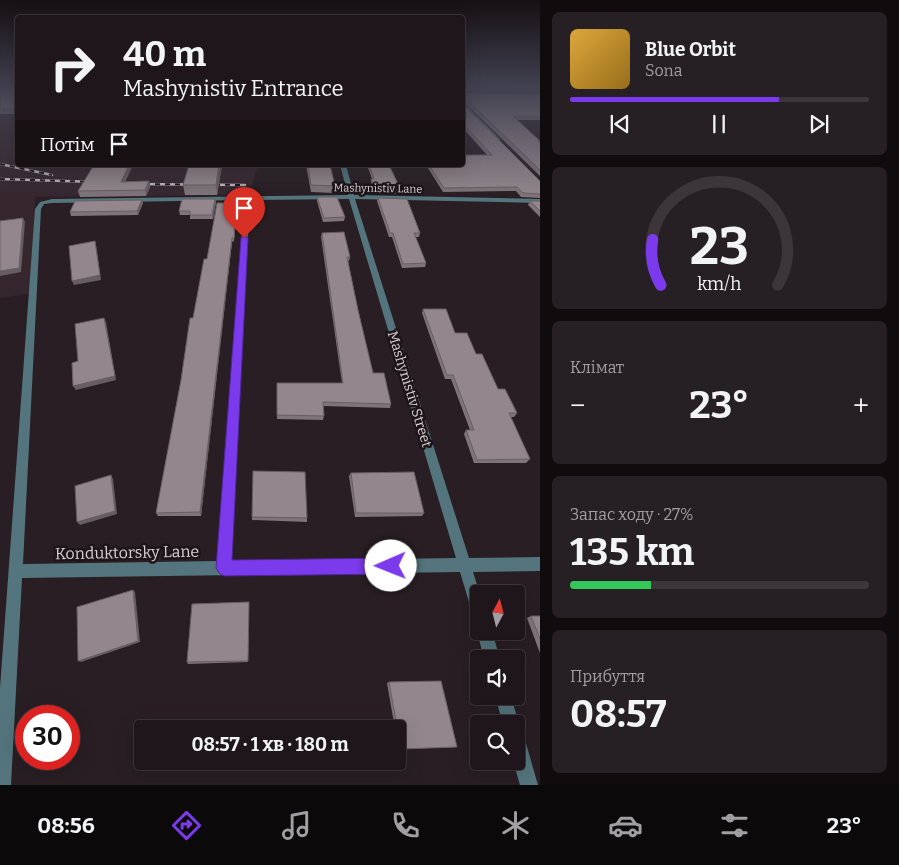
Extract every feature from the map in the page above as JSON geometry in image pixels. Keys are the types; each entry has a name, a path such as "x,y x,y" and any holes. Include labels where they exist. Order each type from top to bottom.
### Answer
{"street":[{"path":"483,124 501,143"},
{"name":"Mashynistiv Street","path":"344,167 351,197 471,585"},
{"name":"Mashynistiv Lane","path":"15,571 38,209 42,203 52,200 351,197 540,201"},
{"path":"224,568 247,199"},
{"name":"Konduktorsky Lane","path":"15,571 540,564"},
{"path":"2,785 15,571"},
{"path":"525,770 529,785"}],"shaded area":[{"path":"0,124 15,124 15,167 257,167 249,195 35,197 32,293 0,298"}],"building":[{"path":"465,124 483,124 540,181 540,194 523,193 517,187 444,188 430,167 465,167 465,155 492,155 465,126"},
{"path":"492,124 521,124 540,141 538,141 540,142 540,170"},
{"path":"93,167 128,167 121,182 149,181 145,190 78,191"},
{"path":"188,167 219,167 216,185 183,185"},
{"path":"308,167 330,167 335,186 311,185"},
{"path":"370,167 390,167 401,190 375,190 371,179 374,179"},
{"path":"317,197 337,197 345,217 324,218"},
{"path":"378,198 407,199 420,233 414,233 426,263 403,264 393,233 390,233"},
{"path":"182,199 215,199 212,215 190,215 190,211 179,211"},
{"path":"142,200 137,211 70,212 75,201"},
{"path":"530,201 540,201 540,211"},
{"path":"217,203 236,203 234,238 232,238 200,512 156,513 181,380 190,318 193,318 204,259 207,259"},
{"path":"23,218 19,268 0,271 0,221"},
{"path":"344,232 350,257 347,257 373,373 384,373 391,404 323,402 324,416 277,415 277,383 343,383 322,233"},
{"path":"95,241 100,275 72,281 69,246"},
{"path":"423,309 446,309 455,333 467,333 476,354 482,354 498,389 505,389 517,413 509,413 530,459 477,460 466,430 474,430 453,375 447,375"},
{"path":"104,318 115,376 73,386 72,363 78,361 75,324"},
{"path":"253,471 305,472 307,518 252,517"},
{"path":"414,472 424,513 356,513 351,473"},
{"path":"111,475 115,511 77,522 75,486"},
{"path":"133,590 138,641 78,661 77,607"},
{"path":"249,602 248,661 187,662 192,604"},
{"path":"531,616 540,616 540,638"},
{"path":"441,681 457,747 406,749 406,720 396,720 389,682"}],"railway":[{"path":"0,164 52,175"},
{"path":"0,179 97,182"},
{"path":"135,184 245,185"}],"route":[{"path":"244,238 224,568 391,566"}]}
